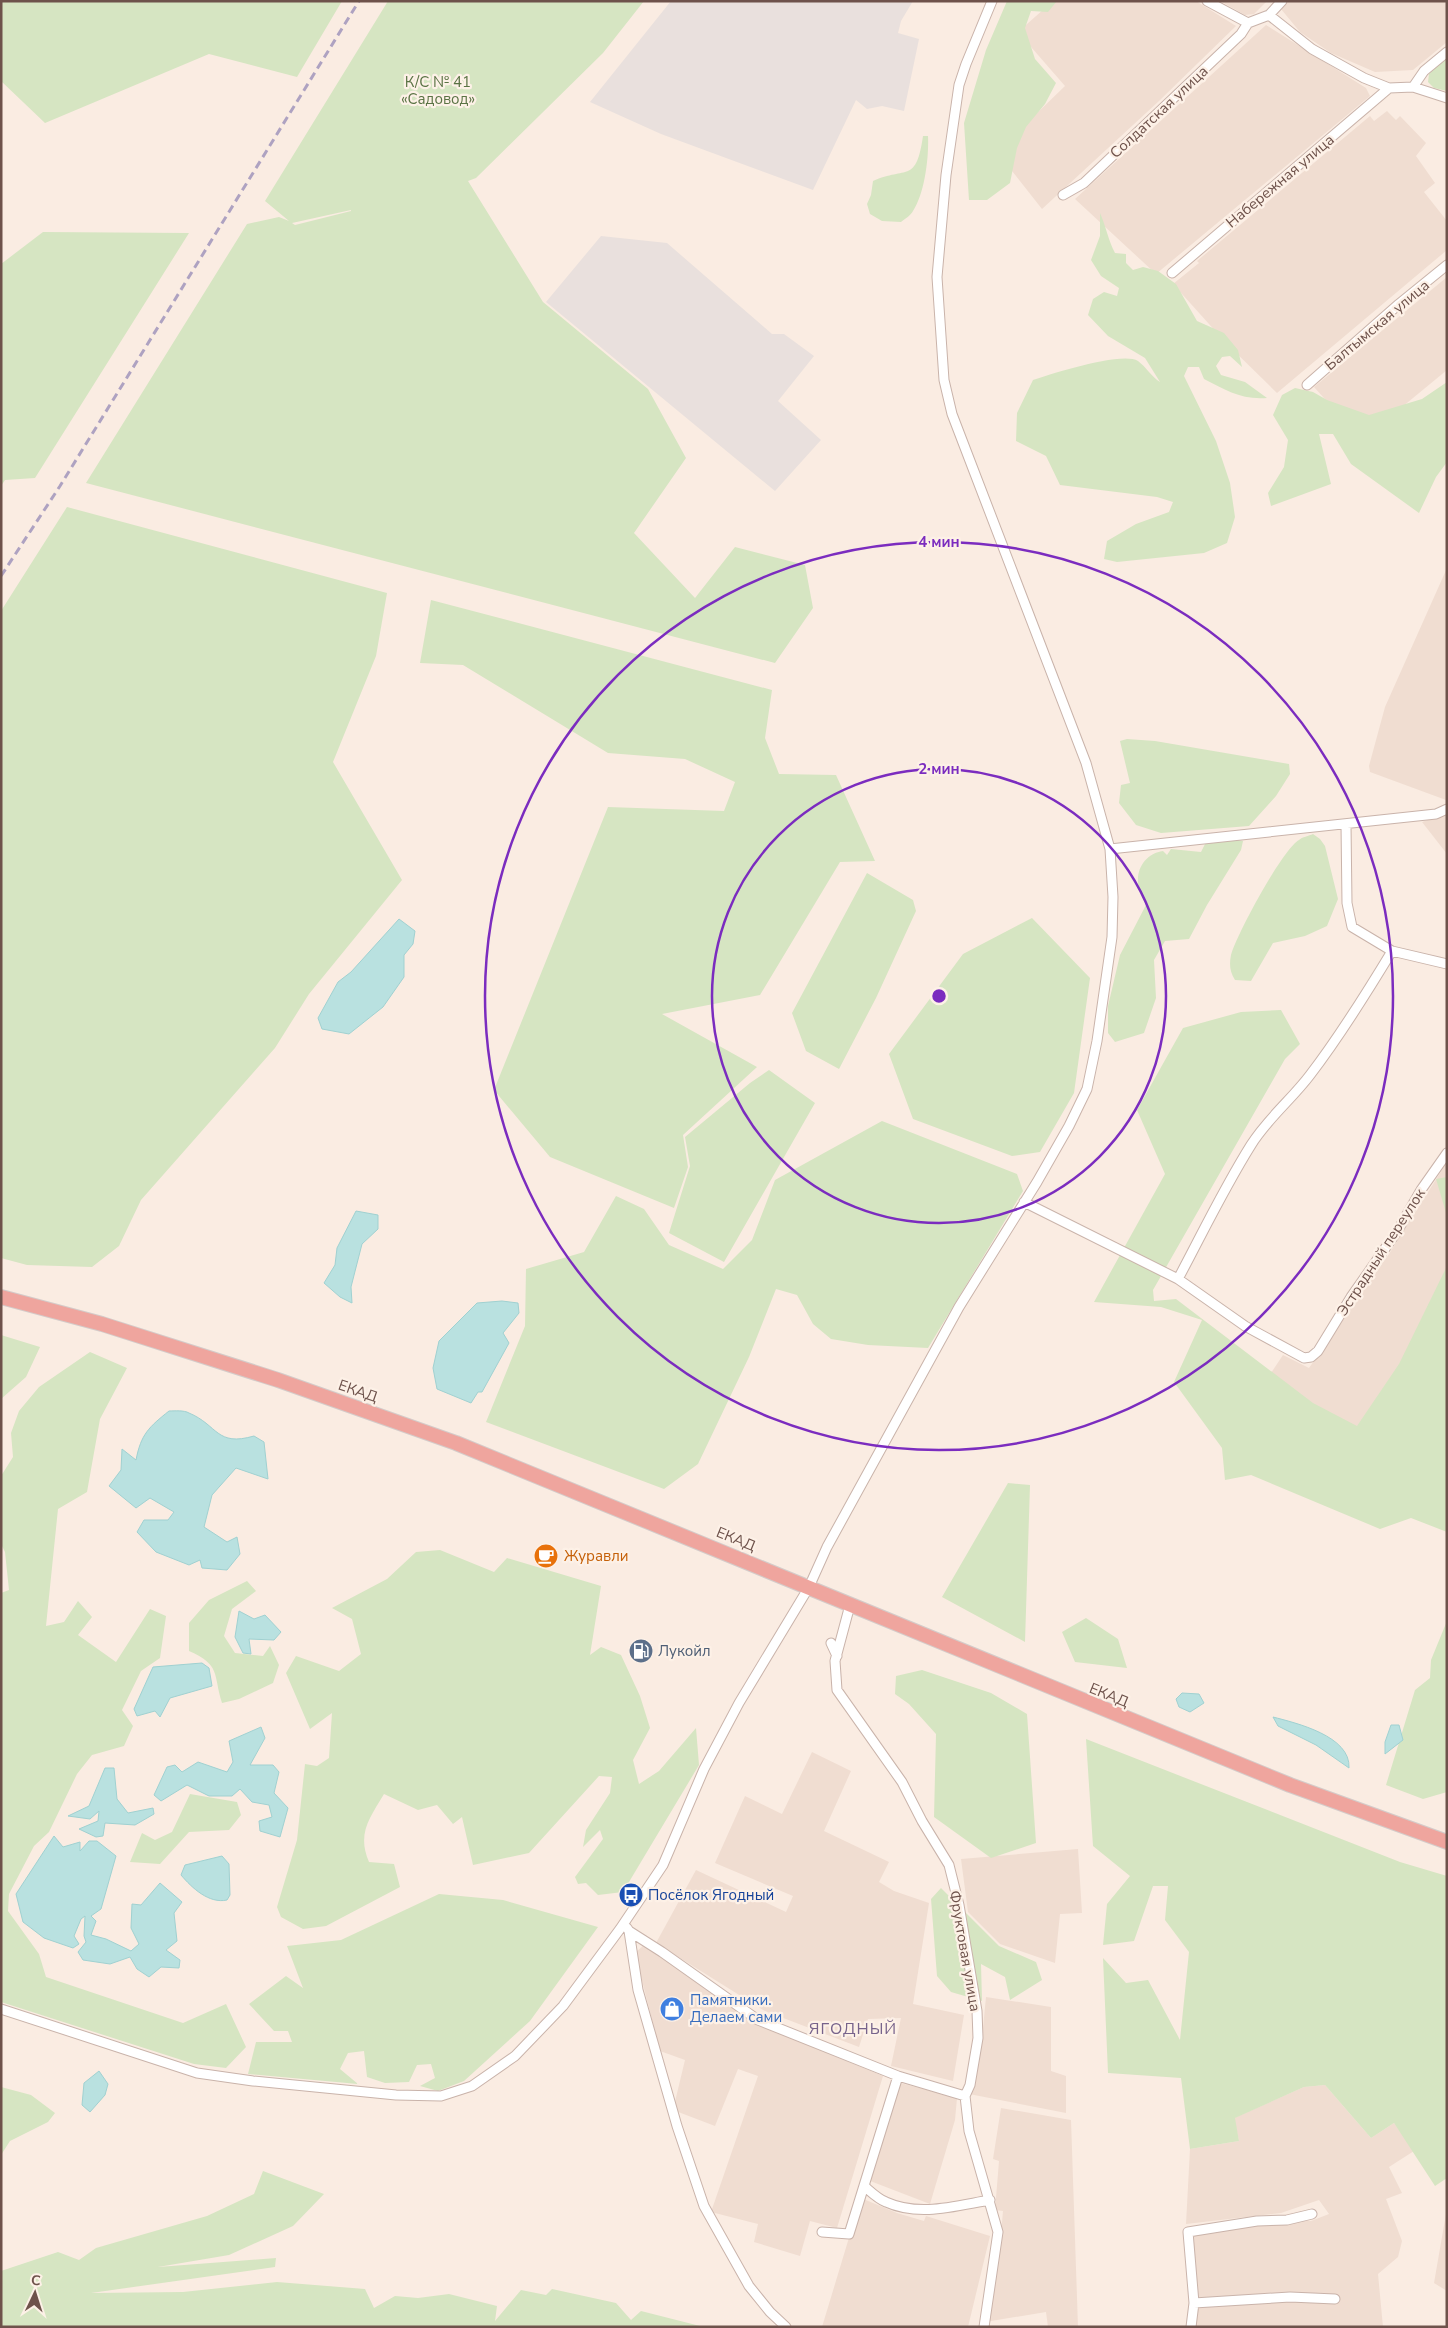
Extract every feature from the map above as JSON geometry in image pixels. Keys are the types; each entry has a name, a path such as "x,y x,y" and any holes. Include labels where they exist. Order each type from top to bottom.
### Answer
{"highway":[{"name":"ЕКАД","path":"1,1296 102,1324 278,1380 456,1443 1280,1782 1447,1842"}],"street":[{"path":"1,2009 197,2073 253,2081 396,2095 441,2096 472,2086 515,2056 563,2006 627,1927 663,1865 708,1760 739,1703 809,1587 827,1547 959,1307 1069,1126 1087,1089 1097,1041 1112,937 1113,896 1110,849 1086,763 952,414 944,380 937,277 952,125 959,85 992,1"},
{"path":"1207,1 1248,23"},
{"name":"Солдатская улица","path":"1063,195 1084,183 1241,34 1248,23 1269,15 1282,1"},
{"path":"1269,15 1312,49 1364,78 1389,88 1413,87 1447,98"},
{"path":"1413,87 1424,71 1447,52"},
{"name":"Набережная улица","path":"1172,273 1389,88"},
{"name":"Балтымская улица","path":"1307,385 1398,304 1447,266"},
{"path":"1110,849 1436,814 1447,809"},
{"path":"1346,824 1347,903 1352,927 1392,951 1447,964"},
{"path":"1024,1202 1178,1279 1216,1205 1250,1146 1262,1129 1309,1076 1353,1013 1392,951"},
{"name":"Эстрадный переулок","path":"1178,1279 1245,1326 1290,1352 1304,1358 1311,1357 1318,1351 1351,1297 1398,1230 1421,1190 1447,1153"},
{"name":"Фруктовая улица","path":"850,1605 837,1656 837,1690 902,1782 922,1821 949,1865 959,1904 977,2011 978,2038 970,2085 965,2096 970,2131 998,2232 984,2327"},
{"path":"831,1643 837,1656"},
{"path":"627,1927 758,2020 898,2076 965,2096"},
{"path":"627,1927 638,1990 677,2126 704,2206 749,2286 770,2312 786,2327"},
{"path":"822,2232 849,2234 898,2076"},
{"path":"864,2186 884,2202 902,2208 928,2211 990,2200"},
{"path":"1191,2327 1194,2303 1188,2232 1257,2221 1287,2220 1312,2214"},
{"path":"1194,2303 1290,2297 1335,2298"}],"shaded area":[{"path":"671,1 913,1 901,21 898,33 919,39 904,111 882,106 867,109 856,100 813,190 661,134 590,102"},
{"path":"1053,1 1196,1 1236,26 1159,101 1042,209 997,152 1065,86 1018,32"},
{"path":"1220,1 1267,1 1254,14 1245,15"},
{"path":"1289,1 1447,1 1447,42 1413,70 1375,72 1331,53 1300,32 1281,9"},
{"path":"1266,25 1366,88 1370,96 1156,274 1075,199"},
{"path":"1387,111 1396,120 1400,116 1426,143 1416,156 1435,183 1424,192 1447,221 1447,250 1277,393 1227,344 1173,284 1199,263 1197,261 1370,116 1374,121"},
{"path":"601,236 667,243 772,334 784,334 814,356 778,401 821,440 775,491 546,302"},
{"path":"1447,277 1447,370 1362,440 1314,387"},
{"path":"1447,568 1446,800 1370,772 1369,766 1385,707"},
{"path":"1447,813 1447,854 1422,822"},
{"path":"1447,1162 1447,1295 1357,1431 1265,1382 1283,1355 1309,1368 1389,1254"},
{"path":"812,1752 851,1771 824,1831 889,1862 879,1882 894,1891 929,1903 913,2004 964,2015 953,2081 891,2066 901,2018 868,2019 859,2047 765,2011 656,1943 696,1870 786,1912 793,1896 715,1863 745,1796 782,1814"},
{"path":"1078,1849 1082,1913 1060,1914 1055,1963 1000,1944 968,1912 961,1859"},
{"path":"645,1944 754,2023 883,2076 837,2228 810,2221 800,2256 754,2242 758,2224 711,2212 758,2076 738,2069 715,2126 673,2110 685,2060 660,2051 635,1953"},
{"path":"986,1997 1051,2007 1051,2071 1066,2076 1066,2113 969,2094 981,2049"},
{"path":"893,2081 957,2098 955,2120 930,2204 865,2179"},
{"path":"1325,2085 1371,2138 1394,2123 1414,2151 1389,2167 1402,2193 1386,2199 1402,2241 1398,2257 1378,2274 1383,2327 1191,2327 1195,2306 1274,2299 1333,2301 1332,2294 1276,2293 1194,2298 1190,2234 1290,2221 1311,2221 1329,2214 1319,2200 1281,2213 1186,2224 1190,2149 1239,2141 1234,2118 1304,2087"},
{"path":"1001,2108 1071,2120 1078,2327 1048,2327 1046,2312 985,2322 993,2258 999,2258 1003,2211 995,2210 999,2161 993,2159"},
{"path":"861,2198 897,2213 924,2221 926,2216 990,2236 968,2327 822,2327"},
{"path":"1447,2208 1447,2291 1434,2283"}],"green space":[{"path":"1,1 342,1 297,77 209,54 45,123 1,81"},
{"name":"К/С № 41 «Садовод»","path":"388,1 644,1 603,53 476,178 468,181 543,302 648,389 686,458 634,533 695,598 735,547 805,565 813,608 775,663 86,483 247,224 279,217 289,221 265,201","holes":["351,210 351,211 295,225 292,223"]},
{"path":"1007,1 1057,1 1048,12 1031,11 1025,28 1035,59 1056,83 1045,104 1026,127 1017,148 1010,183 987,200 969,200 964,123 986,50"},
{"path":"1447,56 1447,91 1434,88 1428,82 1429,74"},
{"path":"923,136 928,136 928,154 921,195 911,214 901,222 882,221 870,214 867,204 871,195 873,181 908,171 913,167 917,161"},
{"path":"1100,213 1115,253 1126,254 1126,263 1133,270 1143,267 1158,271 1176,284 1197,321 1224,333 1238,350 1242,367 1230,356 1222,357 1216,366 1221,375 1245,382 1267,398 1241,396 1227,390 1204,379 1199,367 1188,367 1184,376 1216,441 1230,483 1235,517 1227,543 1204,553 1117,562 1104,559 1107,541 1136,524 1169,512 1173,502 1157,497 1060,485 1046,456 1016,441 1017,413 1033,380 1086,364 1130,359 1138,361 1160,382 1145,358 1108,336 1088,315 1093,299 1104,292 1117,296 1119,288 1101,276 1091,260 1100,236"},
{"path":"43,232 189,233 35,478 5,480 1,486 1,264"},
{"path":"1447,382 1447,462 1436,477 1419,513 1351,464 1333,434 1319,434 1331,484 1271,506 1268,493 1284,467 1288,440 1273,415 1282,395 1295,388 1313,392 1327,400 1369,415 1422,399"},
{"path":"67,507 387,593 376,656 333,762 402,880 309,994 275,1048 141,1200 119,1246 92,1267 27,1265 1,1258 1,611"},
{"path":"431,600 772,690 765,738 779,774 836,775 875,861 840,862 760,995 662,1014 757,1067 683,1135 688,1167 674,1208 550,1157 494,1090 608,807 724,811 735,782 685,759 608,753 463,665 420,663"},
{"path":"1127,739 1155,741 1289,764 1290,774 1276,796 1249,826 1161,833 1136,825 1119,803 1121,785 1130,783 1120,741"},
{"path":"1313,834 1325,846 1338,899 1327,926 1305,936 1273,943 1251,981 1235,980 1230,968 1231,955 1251,912 1272,875 1291,847 1300,839"},
{"path":"1243,841 1241,850 1207,905 1189,939 1165,941 1154,960 1156,998 1144,1033 1115,1042 1108,1033 1108,1006 1120,955 1146,905 1138,885 1139,871 1144,861 1158,852 1163,851 1167,855 1171,849 1201,852 1206,842"},
{"path":"867,873 913,900 916,911 876,998 839,1069 806,1051 792,1013"},
{"path":"1032,918 1090,978 1074,1093 1040,1152 1012,1156 913,1119 889,1054 963,954"},
{"path":"1281,1010 1300,1044 1285,1059 1153,1290 1154,1301 1176,1299 1313,1403 1357,1426 1399,1364 1447,1266 1447,1532 1411,1518 1380,1529 1251,1475 1225,1480 1222,1448 1174,1382 1202,1320 1161,1307 1094,1302 1165,1174 1137,1110 1183,1028 1241,1012"},
{"path":"769,1070 815,1103 724,1262 669,1233 690,1166 685,1137 750,1083"},
{"path":"882,1121 1017,1174 1023,1191 928,1348 868,1345 831,1339 813,1324 797,1295 776,1289 749,1357 698,1464 664,1489 486,1422 525,1326 526,1269 584,1252 616,1196 644,1209 669,1245 723,1269 752,1240 775,1180"},
{"path":"1447,1177 1447,1216 1436,1179"},
{"path":"1,1335 40,1347 26,1377 1,1399"},
{"path":"90,1352 127,1368 100,1419 87,1492 58,1509 46,1626 64,1622 78,1601 92,1617 78,1635 116,1662 150,1609 166,1616 160,1658 141,1671 122,1710 133,1726 124,1746 92,1755 77,1774 49,1832 34,1846 9,1894 8,1911 39,1954 46,1977 183,2023 226,2004 246,2047 226,2068 194,2064 1,2002 1,1593 9,1590 5,1552 1,1544 1,1476 13,1457 11,1433 19,1411 39,1387"},
{"path":"1008,1483 1030,1485 1025,1642 942,1597"},
{"path":"440,1550 494,1572 507,1558 601,1586 590,1655 601,1647 621,1655 640,1696 650,1728 633,1760 639,1784 659,1771 696,1728 699,1765 623,1892 598,1895 586,1883 578,1884 575,1877 603,1839 600,1830 583,1847 586,1830 610,1793 612,1777 599,1776 529,1853 473,1865 462,1817 453,1824 437,1805 418,1810 384,1794 369,1819 364,1843 369,1862 394,1864 400,1887 326,1926 303,1929 281,1917 277,1907 297,1840 305,1764 317,1766 329,1758 332,1713 310,1729 286,1673 296,1656 339,1671 361,1654 352,1619 332,1608 387,1579 416,1552"},
{"path":"247,1581 256,1591 232,1609 224,1636 235,1653 263,1656 270,1646 279,1665 273,1683 239,1699 222,1703 216,1677 211,1666 199,1656 189,1651 189,1623 209,1600"},
{"path":"1086,1618 1118,1639 1127,1668 1075,1662 1062,1632"},
{"path":"1447,1621 1447,1792 1423,1799 1386,1785 1415,1690 1430,1678 1431,1660"},
{"path":"922,1670 991,1693 1027,1714 1036,1843 991,1858 934,1817 936,1734 909,1704 895,1694 896,1676"},
{"path":"1086,1739 1400,1862 1447,1876 1447,2178 1435,2186 1394,2123 1371,2138 1325,2085 1304,2087 1235,2118 1239,2141 1190,2149 1181,2078 1108,2073 1103,1958 1126,1983 1148,1980 1180,2040 1189,1952 1165,1920 1168,1886 1153,1886 1134,1941 1103,1945 1107,1904 1130,1876 1093,1846"},
{"path":"190,1794 237,1802 241,1815 229,1830 189,1832 160,1864 130,1862 142,1833 155,1840 172,1832"},
{"path":"941,1888 999,1946 1036,1962 1042,1980 1010,2000 1005,1977 981,1964 982,2001 951,1992 937,1976 931,1899"},
{"path":"439,1894 503,1900 598,1927 530,2021 464,2081 438,2091 420,2086 435,2078 431,2064 417,2065 409,2082 385,2083 367,2077 364,2051 348,2053 340,2069 358,2084 248,2074 256,2042 292,2042 288,2031 274,2031 249,2004 286,1976 303,1988 287,1946 341,1940"},
{"path":"1,2087 31,2095 55,2113 48,2122 10,2141 1,2155"},
{"path":"263,2171 324,2194 293,2226 229,2255 158,2267 276,2258 275,2267 91,2293 183,2292 277,2282 365,2289 374,2308 395,2296 418,2298 449,2294 497,2306 495,2321 521,2290 546,2295 552,2289 616,2303 631,2320 641,2311 704,2327 1,2327 1,2271 58,2252 79,2260 96,2248 207,2216 254,2194"}],"water":[{"path":"399,919 415,931 413,944 404,955 404,977 383,1007 349,1034 322,1029 318,1018 338,982 351,972"},
{"path":"356,1211 378,1215 378,1229 362,1244 351,1287 352,1303 340,1297 324,1283 335,1265 337,1248"},
{"path":"502,1301 518,1303 519,1313 503,1333 509,1343 482,1392 478,1392 471,1403 437,1389 433,1368 439,1341 477,1303"},
{"path":"169,1411 189,1413 199,1418 224,1437 241,1439 254,1436 264,1442 268,1479 236,1468 212,1495 204,1527 227,1542 237,1537 240,1554 227,1570 202,1568 200,1560 189,1565 156,1552 137,1532 144,1520 168,1520 174,1512 150,1498 136,1508 109,1486 121,1470 122,1449 136,1460 143,1437"},
{"path":"239,1611 254,1619 265,1615 281,1632 274,1640 249,1639 251,1654 243,1653 235,1637"},
{"path":"202,1663 209,1668 212,1686 170,1698 160,1717 155,1711 137,1716 134,1709 153,1667"},
{"path":"1182,1693 1199,1694 1204,1703 1190,1712 1179,1707 1176,1699"},
{"path":"1273,1717 1308,1727 1332,1739 1341,1747 1347,1757 1349,1768 1316,1745 1278,1726"},
{"path":"1391,1725 1399,1725 1403,1740 1385,1754 1385,1742"},
{"path":"261,1727 265,1738 250,1765 273,1765 279,1772 274,1793 288,1808 280,1837 260,1831 259,1821 272,1817 269,1805 252,1802 240,1789 232,1796 209,1796 187,1785 161,1801 154,1795 167,1767 175,1765 182,1772 198,1762 227,1772 233,1762 229,1741"},
{"path":"105,1768 114,1768 117,1799 128,1813 153,1808 154,1814 135,1825 105,1823 103,1836 96,1837 79,1829 98,1821 99,1811 90,1819 68,1816 89,1806"},
{"path":"54,1836 63,1847 80,1842 80,1851 89,1841 97,1841 116,1856 101,1909 91,1916 96,1921 91,1935 106,1939 131,1951 139,1944 131,1928 132,1904 141,1905 160,1883 182,1902 174,1913 177,1941 166,1950 180,1960 179,1968 161,1967 149,1977 137,1969 130,1957 110,1964 83,1960 78,1952 86,1942 84,1936 85,1916 81,1919 74,1936 79,1944 73,1948 44,1938 23,1922 16,1894"},
{"path":"222,1856 229,1864 230,1895 227,1900 214,1900 201,1894 181,1875 185,1865"},
{"path":"99,2071 108,2084 105,2095 90,2112 82,2105 84,2083"}],"railway":[{"path":"1,576 60,486 359,1"}],"place":[{"name":"Журавли","path":"546,1556"},
{"name":"Лукойл","path":"641,1651"},
{"name":"Посёлок Ягодный","path":"631,1895"},
{"name":"Памятники. Делаем сами","path":"672,2009"}],"district":[{"name":"ЯГОДНЫЙ","path":"853,2029"}]}
